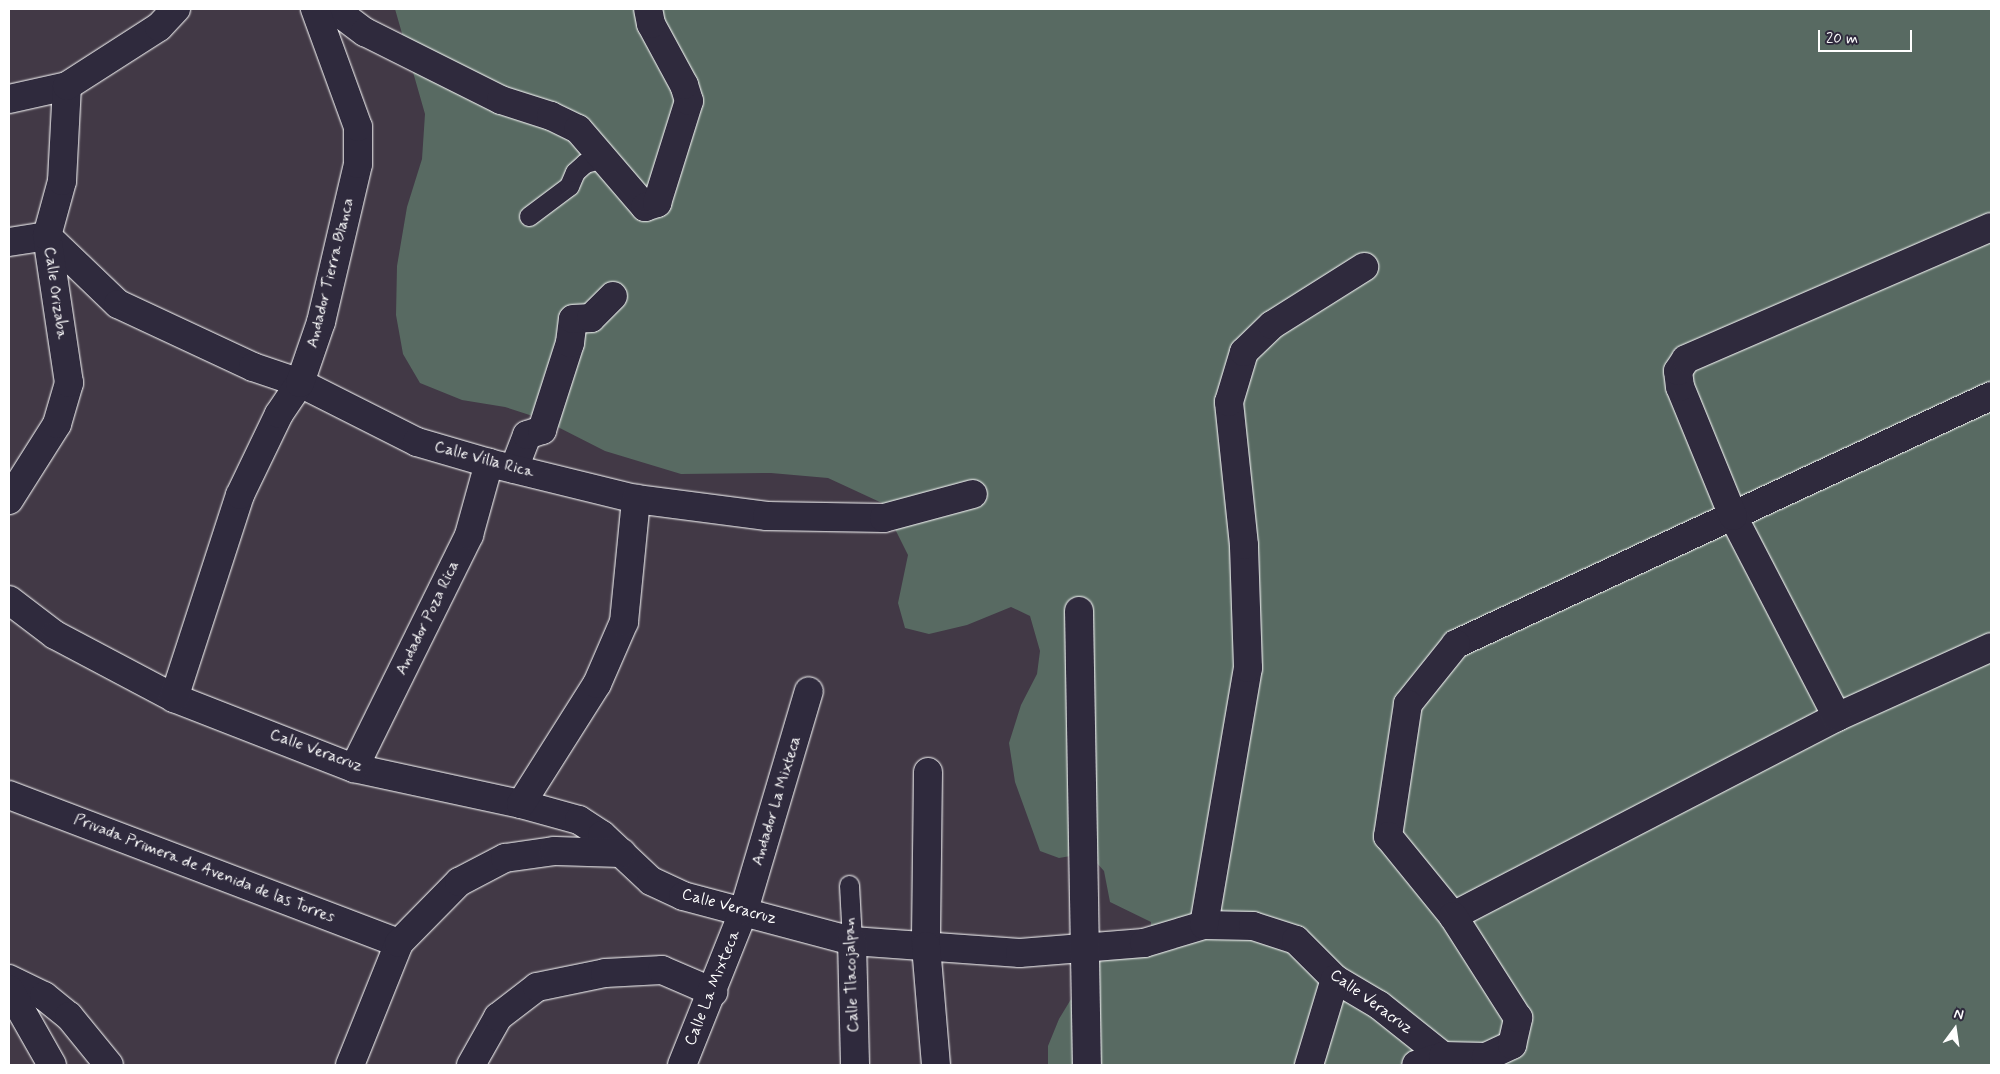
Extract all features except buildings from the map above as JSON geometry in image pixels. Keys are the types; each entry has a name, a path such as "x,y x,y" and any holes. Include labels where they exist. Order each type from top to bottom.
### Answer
{"street":[{"path":"9,99 67,86 158,27 176,9"},
{"name":"Andador Tierra Blanca","path":"174,698 240,495 279,414 300,383 321,322 358,164 358,127 315,9"},
{"path":"334,9 365,32 501,100 551,116 578,129 645,207 657,203 689,101 684,85 651,24 648,9"},
{"name":"Calle Orizaba","path":"9,500 57,424 69,384 47,236 62,181 67,86"},
{"path":"1837,717 1733,516 1680,387 1678,371 1686,359 1991,227"},
{"path":"9,242 47,236"},
{"name":"Calle Villa Rica","path":"47,236 118,304 253,367 300,383 417,442 501,466 636,499 767,516 884,518 973,494"},
{"path":"1204,925 1248,668 1244,545 1229,402 1244,352 1272,325 1364,267"},
{"name":"Andador Poza Rica","path":"354,768 501,466 527,435 542,430 570,343 573,319 591,318 613,296"},
{"path":"1416,1065 1443,1056 1486,1058 1512,1045 1518,1018 1453,916 1388,836 1408,704 1456,644 1991,396"},
{"path":"521,804 597,684 624,622 636,499"},
{"name":"Calle Veracruz","path":"9,600 55,635 174,698 354,768 521,804 579,820 622,853 651,881 683,896 744,910 852,941 1020,952 1144,943 1204,925 1253,926 1296,940 1335,979 1378,1005 1443,1056"},
{"path":"1079,611 1087,1065"},
{"path":"1453,916 1837,717 1991,647"},
{"name":"Andador La Mixteca","path":"744,910 810,691"},
{"path":"928,772 926,946 936,1065"},
{"name":"Privada Primera de Avenida de las Torres","path":"9,795 399,943"},
{"path":"350,1065 399,943 459,882 506,858 554,851 622,853"},
{"name":"Calle La Mixteca","path":"682,1065 713,992 744,910"},
{"name":"Calle Tlacojalpan","path":"852,941 855,1065"},
{"path":"471,1065 498,1018 537,987 605,973 662,970 713,992"},
{"path":"9,979 44,996 69,1016 109,1065"},
{"path":"1309,1065 1335,979"},
{"path":"9,989 52,1065"}],"lane":[{"path":"529,216 569,186 575,172 585,163 602,158"},
{"name":"Calle Tlacojalpan","path":"849,885 852,941"}],"green space":[{"path":"395,9 1991,9 1991,1065 1048,1065 1048,1046 1059,1019 1099,953 1150,942 1151,922 1110,902 1104,871 1088,853 1059,858 1040,851 1015,782 1009,743 1021,705 1037,674 1040,651 1030,616 1011,607 967,625 929,634 905,628 898,603 908,555 882,503 828,478 771,473 681,474 605,451 542,419 505,407 462,400 420,383 403,354 396,315 397,266 407,207 422,159 425,114"}]}
